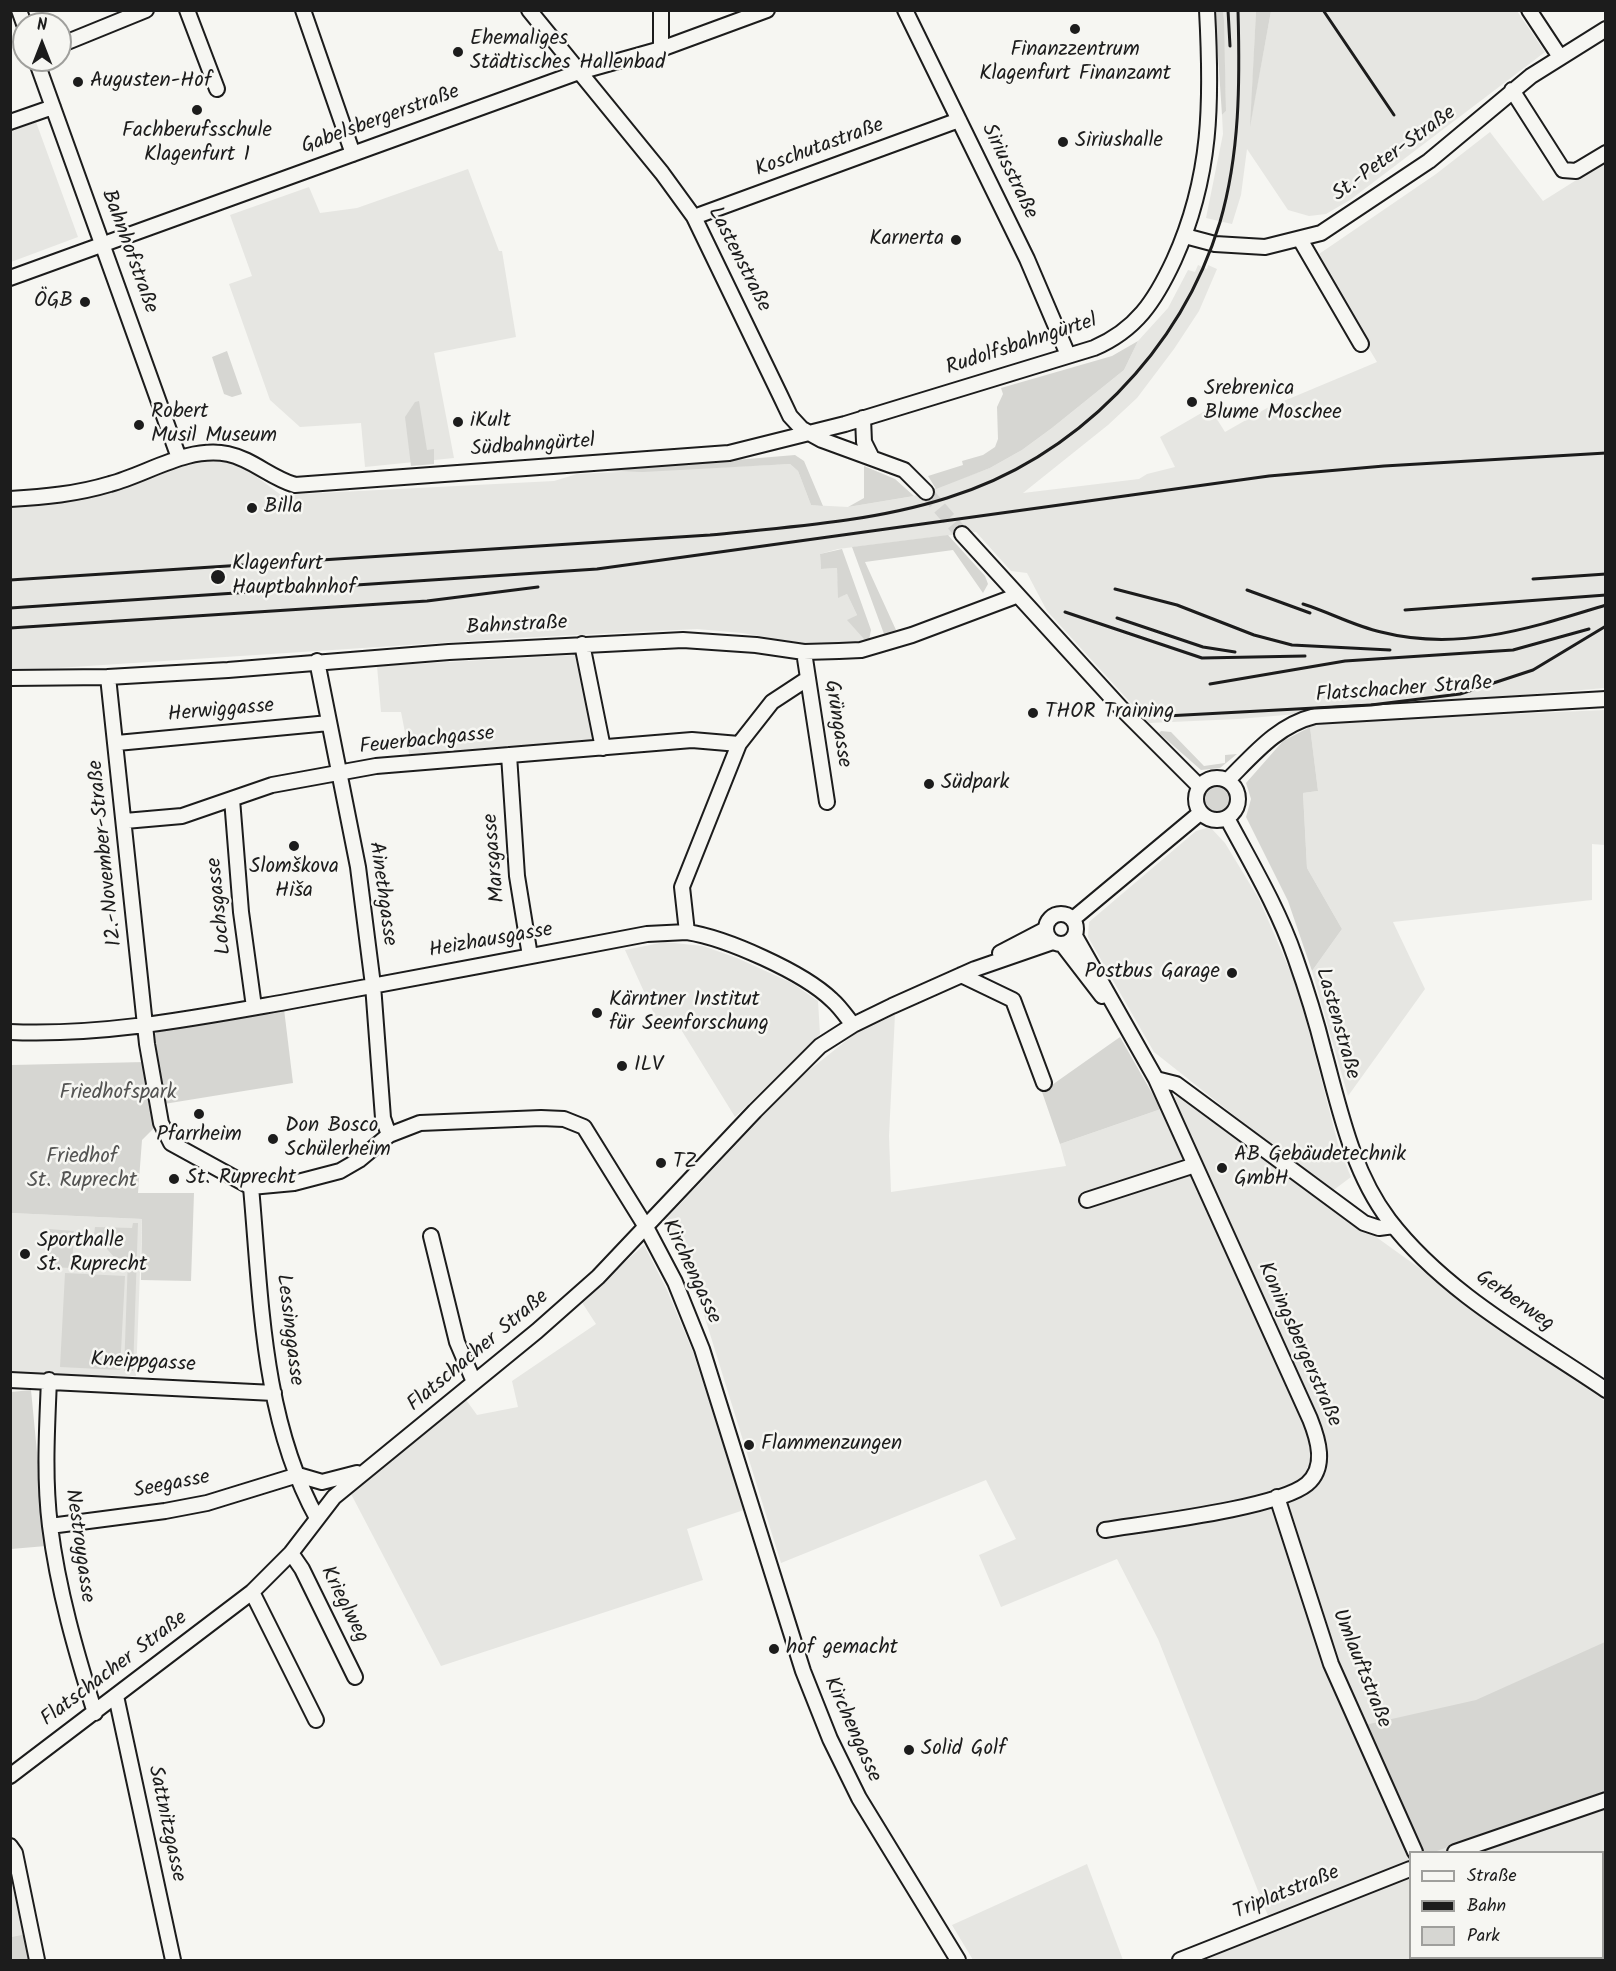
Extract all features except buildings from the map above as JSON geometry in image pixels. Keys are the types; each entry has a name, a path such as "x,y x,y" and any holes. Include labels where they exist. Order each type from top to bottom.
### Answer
{"street":[{"path":"72,40 146,10"},
{"path":"187,10 217,89"},
{"path":"303,10 353,154"},
{"name":"Lastenstraße","path":"529,10 662,173 694,217 790,416 809,433 904,470 926,492"},
{"path":"661,10 661,49"},
{"name":"Gabelsbergerstraße","path":"10,278 579,72 661,49 767,10"},
{"name":"Siriusstraße","path":"906,10 1027,259 1068,355"},
{"name":"Rudolfsbahngürtel","path":"809,433 1113,340 1137,321 1159,292 1185,236 1200,187 1209,132 1207,10"},
{"path":"1529,10 1560,57"},
{"name":"St.-Peter-Straße","path":"1185,236 1240,247 1265,247 1300,241 1321,233 1420,167 1512,90 1605,29"},
{"name":"Bahnhofstraße","path":"40,72 179,458"},
{"path":"1512,90 1563,170 1576,171 1605,153"},
{"path":"10,122 53,107"},
{"name":"Koschutastraße","path":"694,217 959,120"},
{"path":"1300,241 1361,344"},
{"path":"863,418 864,442 872,458"},
{"name":"Südbahngürtel","path":"10,499 58,495 111,484 179,458 228,454 274,478 295,485 707,456 752,448 809,433"},
{"path":"962,534 1016,596 1146,735 1199,786"},
{"name":"Bahnstraße","path":"10,678 108,677 228,670 317,661 582,644 716,641 804,652 839,651 871,647 912,635 1016,596"},
{"path":"582,644 603,748"},
{"name":"Grüngasse","path":"804,652 827,802"},
{"name":"Ainethgasse","path":"317,661 357,861 373,985 383,1118 389,1135"},
{"name":"12.-November-Straße","path":"108,677 117,743 145,1026"},
{"path":"687,932 682,887 739,744 772,702 807,679"},
{"name":"Flatschacher Straße","path":"1228,780 1285,727 1315,716 1605,699"},
{"name":"Herwiggasse","path":"117,743 330,723"},
{"name":"Feuerbachgasse","path":"125,821 182,816 272,785 376,766 692,740 739,744"},
{"name":"Marsgasse","path":"509,755 517,876 530,956"},
{"path":"1218,777 1228,780 1236,788 1239,800 1235,811 1227,818 1208,819 1200,813 1196,804 1199,786 1207,779 1218,777"},
{"name":"Lochsgasse","path":"232,799 242,912 254,1007"},
{"path":"1073,919 1200,813"},
{"name":"Lastenstraße","path":"1227,818 1276,913 1294,954 1324,1050 1343,1125 1360,1172 1394,1226 1406,1239"},
{"path":"1061,914 1073,919 1077,927 1075,936 1057,943 1046,929 1052,916 1061,914"},
{"name":"Flatschacher Straße","path":"975,969 984,961 1046,929"},
{"name":"Heizhausgasse","path":"10,1032 145,1026 648,934 687,932 714,939 782,967 832,999 853,1024"},
{"name":"Koningsbergerstraße","path":"1075,936 1156,1079 1317,1438 1318,1460 1308,1483 1277,1497 1214,1512 1105,1530"},
{"name":"Flatschacher Straße","path":"10,1776 252,1592 291,1553 334,1497 562,1310 646,1227 755,1110 820,1047 853,1024 961,975 1057,943"},
{"name":"Koningsbergerstraße","path":"1057,943 1098,992 1111,1003"},
{"path":"961,975 1013,1000 1044,1083"},
{"path":"145,1026 161,1123 171,1143 251,1187"},
{"path":"1156,1079 1176,1084 1364,1223 1379,1228 1394,1226"},
{"name":"Kirchengasse","path":"251,1187 294,1183 340,1172 359,1160 389,1135 410,1126 433,1121 541,1118 575,1122 591,1135 646,1227 675,1282 702,1349 802,1671 830,1739 859,1798 958,1960"},
{"path":"1087,1200 1195,1165"},
{"name":"Lessinggasse","path":"251,1187 265,1340 274,1393 298,1475 317,1518"},
{"path":"431,1236 457,1342 474,1382"},
{"name":"Gerberweg","path":"1406,1239 1437,1271 1470,1298 1605,1390"},
{"name":"Kneippgasse","path":"10,1380 49,1380 274,1393"},
{"name":"Nestroygasse","path":"49,1380 47,1440 50,1526 68,1626 95,1713"},
{"path":"298,1475 322,1482 335,1481 368,1470"},
{"name":"Seegasse","path":"50,1526 165,1511 207,1503 298,1475"},
{"name":"Umlauftstraße","path":"1277,1497 1331,1664 1415,1851"},
{"name":"Krieglweg","path":"291,1553 302,1569 355,1677"},
{"path":"252,1592 316,1720"},
{"name":"Sattnitzgasse","path":"116,1696 173,1960"},
{"path":"1458,1851 1605,1800"},
{"path":"10,1846 15,1853 38,1960"},
{"name":"Triplatstraße","path":"1180,1960 1409,1869"}],"shaded area":[{"path":"1223,11 1256,11 1251,119 1271,11 1517,11 1545,52 1350,200 1326,214 1309,216 1288,210 1247,149 1241,195 1232,224 1206,218 1223,134 1222,115 1226,111"},
{"path":"36,122 78,237 11,262 11,131"},
{"path":"1490,132 1543,201 1605,162 1605,688 1238,719 1149,723 1047,611 1027,573 1011,571 976,532 838,549 820,554 821,569 837,568 839,597 847,594 857,615 848,620 864,638 869,640 841,644 795,645 795,642 742,633 697,629 516,638 11,671 11,505 68,501 184,461 227,462 249,471 281,495 554,481 577,474 790,464 798,471 811,505 848,507 914,496 990,468 1022,450 1052,428 1124,370 1138,341 1168,308 1188,270 1195,272 1198,265 1207,269 1208,265 1217,269 1199,311 1137,398 1108,425 1023,493 1139,479 1147,474 1175,467 1160,437 1210,408 1225,432 1267,408 1377,362 1328,280 1319,254 1436,174"},
{"path":"468,169 499,251 502,251 516,337 434,353 454,458 365,467 361,423 300,427 270,400 229,284 252,276 230,215 309,187 320,213 357,208"},
{"path":"576,655 594,744 410,758 401,712 381,712 377,666"},
{"path":"1605,710 1605,845 1592,844 1592,900 1393,922 1425,989 1348,1096 1312,971 1342,929 1307,868 1303,793 1318,791 1310,727 1327,722"},
{"path":"1210,827 1225,843 1259,899 1298,989 1339,1148 1351,1177 1331,1192 1154,1052 1088,937 1089,922 1196,831"},
{"path":"665,942 703,946 737,958 792,983 818,1001 820,1034 735,1117 677,1023 661,1029 625,950"},
{"path":"895,1014 889,1136 891,1192 1066,1166 1060,1144 1161,1109 1178,1095 1605,1401 1605,1923 1604,1851 1409,1851 1409,1959 1446,1959 1205,1960 1274,1931 1158,1639 1117,1559 1001,1607 979,1555 1016,1539 986,1480 781,1563 701,1305 665,1226 666,1219 797,1080 857,1032"},
{"path":"11,1213 142,1219 136,1376 11,1374"},
{"path":"644,1245 667,1290 693,1352 744,1510 687,1529 703,1580 441,1666 350,1492 464,1397 477,1415 518,1407 512,1381 596,1324 581,1301"},
{"path":"10,1861 26,1934 11,1937 10,1937"},
{"path":"1087,1864 1123,1960 973,1960 952,1925"}],"green space":[{"path":"1215,11 1223,11 1224,21 1226,111 1222,115"},
{"path":"1256,11 1271,11 1250,127"},
{"path":"1138,341 1124,370 1022,450 990,468 936,489 928,476 963,465 962,461 983,455 995,447 998,439 997,407 1003,394 1001,388 1112,356"},
{"path":"227,351 242,394 232,397 224,394 212,357"},
{"path":"419,401 427,450 434,449 434,464 411,466 405,417 415,402"},
{"path":"795,455 804,461 823,506 811,505 798,471 790,464 643,472 604,471"},
{"path":"864,466 895,479 914,496 848,507 864,498"},
{"path":"948,535 985,576 988,584 983,593 953,550 865,562 896,630 884,634 852,547"},
{"path":"842,549 871,630 869,640 864,639 847,620 857,615 847,594 838,598 837,568 821,569 820,554"},
{"path":"1310,727 1318,791 1303,793 1307,868 1342,929 1312,971 1288,901 1246,817 1251,799 1246,783 1283,741"},
{"path":"1161,731 1171,732 1204,766 1225,763 1225,755 1237,754 1220,768 1201,770 1159,733"},
{"path":"1218,785 1228,789 1232,799 1228,809 1218,813 1208,809 1204,799 1208,789"},
{"path":"284,1009 293,1083 164,1104 153,1036 157,1032"},
{"name":"Friedhof St. Ruprecht","path":"11,1036 12,1065 145,1062 156,1126 142,1140 138,1193 194,1193 191,1281 141,1280 142,1219 11,1213"},
{"path":"1120,1037 1161,1109 1060,1144 1042,1092"},
{"path":"133,1223 138,1223 133,1371 124,1371 128,1258 115,1258 107,1249 107,1235 94,1235 95,1227 132,1228"},
{"path":"49,1229 74,1231 72,1268 47,1267"},
{"path":"65,1273 125,1276 120,1370 60,1367"},
{"path":"31,1390 46,1546 11,1549 11,1392"},
{"path":"1605,1642 1605,1791 1437,1851 1424,1851 1365,1725 1476,1700"},
{"path":"26,1934 32,1960 11,1960 11,1937"}],"tunnel":[{"path":"926,492 962,534"}],"railway":[{"path":"1228,10 1230,46"},
{"path":"10,580 710,535 770,529 889,513 947,498 994,480 1039,456 1080,427 1117,393 1150,355 1179,314 1202,269 1220,222 1227,196 1237,117 1238,10"},
{"path":"1323,10 1394,115"},
{"path":"10,608 597,569 1269,476 1384,466 1606,453"},
{"path":"1533,579 1606,574"},
{"path":"10,628 427,601 538,587"},
{"path":"1115,589 1177,605 1254,635 1292,645 1390,650"},
{"path":"1247,590 1310,613"},
{"path":"1405,610 1606,595"},
{"path":"1303,604 1381,632 1410,638 1439,639 1495,635 1550,622 1606,605"},
{"path":"1065,612 1202,658 1305,656"},
{"path":"1117,618 1203,647 1235,652"},
{"path":"1166,716 1371,705 1460,694 1533,670 1606,626"},
{"path":"1210,684 1345,661 1513,650 1589,629"}],"place":[{"name":"Finanzzentrum Klagenfurt Finanzamt","path":"1075,29"},
{"name":"Ehemaliges Städtisches Hallenbad","path":"458,52"},
{"name":"Augusten-Hof","path":"78,82"},
{"name":"Fachberufsschule Klagenfurt 1","path":"197,110"},
{"name":"Siriushalle","path":"1063,142"},
{"name":"Karnerta","path":"956,240"},
{"name":"ÖGB","path":"85,302"},
{"name":"Srebrenica Blume Moschee","path":"1192,402"},
{"name":"iKult","path":"458,422"},
{"name":"Robert Musil Museum","path":"139,425"},
{"name":"Billa","path":"252,508"},
{"name":"Klagenfurt Hauptbahnhof","path":"218,577"},
{"name":"THOR Training","path":"1033,713"},
{"name":"Südpark","path":"929,784"},
{"name":"Slomškova Hiša","path":"294,846"},
{"name":"Postbus Garage","path":"1232,973"},
{"name":"Kärntner Institut für Seenforschung","path":"597,1013"},
{"name":"ILV","path":"622,1066"},
{"name":"Pfarrheim","path":"199,1114"},
{"name":"Don Bosco Schülerheim","path":"273,1139"},
{"name":"TZ","path":"661,1163"},
{"name":"AB Gebäudetechnik GmbH","path":"1222,1168"},
{"name":"St. Ruprecht","path":"174,1179"},
{"name":"Sporthalle St. Ruprecht","path":"25,1254"},
{"name":"Flammenzungen","path":"749,1445"},
{"name":"hof gemacht","path":"774,1649"},
{"name":"Solid Golf","path":"909,1750"}],"park label":[{"name":"Friedhofspark","path":"118,1094"}]}
